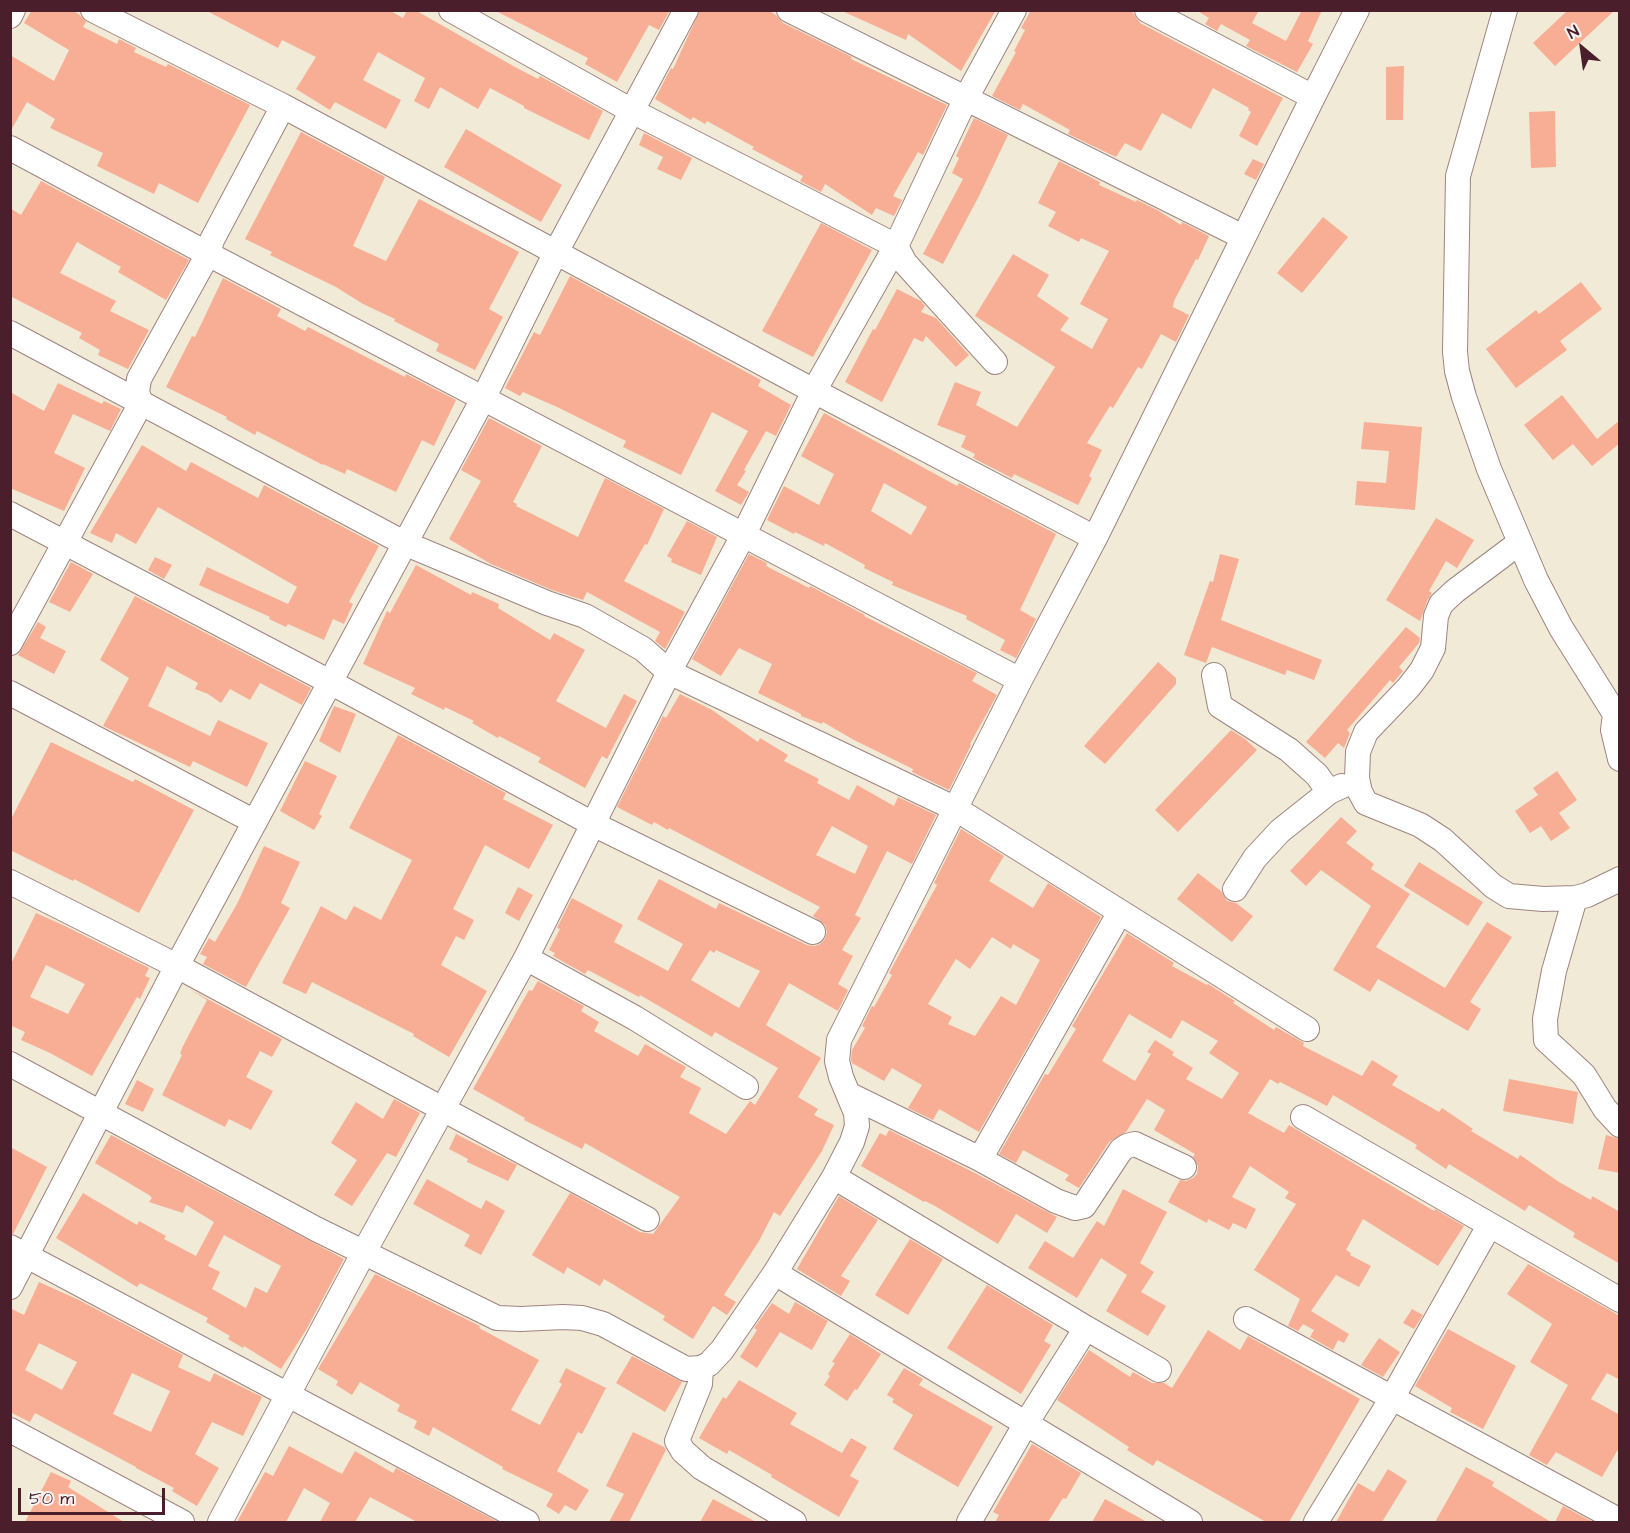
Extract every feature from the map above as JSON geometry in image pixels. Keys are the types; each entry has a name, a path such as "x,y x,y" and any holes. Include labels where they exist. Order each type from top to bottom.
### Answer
{"street":[{"path":"10,16 13,10"},
{"path":"93,10 283,106 555,254 1095,538"},
{"path":"451,10 632,111 896,246 905,263 995,362"},
{"path":"10,1287 18,1251 100,1112 484,397 555,254 686,10"},
{"path":"789,10 1243,237"},
{"path":"220,1522 287,1393 526,958 669,672 744,534 814,391 896,246 965,100 1014,10"},
{"path":"1148,10 1313,97"},
{"path":"10,1064 316,1228 497,1318 582,1318 603,1324 686,1369 701,1368 709,1364 722,1350 775,1273 834,1177 852,1142 857,1126 856,1113 837,1061 839,1040 1020,680 1095,538 1357,10"},
{"path":"1505,10 1458,176 1455,352 1457,371 1489,469 1520,543 1561,628 1617,708 1613,730 1620,759"},
{"path":"10,643 141,403 137,392 139,379 208,254 212,240 283,106"},
{"path":"10,148 1020,680"},
{"path":"10,333 404,543 547,603 585,616 642,650 669,672 956,808 1307,1029"},
{"path":"10,514 330,681 593,824 813,932"},
{"path":"1520,543 1441,604 1436,616 1433,648 1422,670 1366,732 1358,753 1357,778 1360,792 1366,803 1420,825 1443,840 1493,886 1509,896 1543,899 1575,898 1587,896 1620,879"},
{"path":"1214,675 1220,706 1289,750 1317,775 1329,792"},
{"path":"10,693 255,822"},
{"path":"1235,889 1255,858 1280,831 1329,792 1357,778"},
{"path":"10,882 177,966 647,1219"},
{"path":"1575,898 1554,971 1545,1019 1546,1040 1584,1075 1605,1109 1620,1125"},
{"path":"980,1159 1120,912"},
{"path":"526,958 635,1018 746,1087"},
{"path":"848,1094 980,1159 1056,1201 1075,1208 1084,1206 1121,1150 1127,1146 1135,1144 1184,1167"},
{"path":"1303,1117 1620,1300"},
{"path":"834,1177 1159,1370"},
{"path":"1316,1522 1392,1398 1489,1226"},
{"path":"18,1251 527,1522"},
{"path":"775,1273 1190,1522"},
{"path":"1246,1319 1614,1515"},
{"path":"969,1522 1025,1425 1086,1328"},
{"path":"701,1368 700,1384 677,1441 683,1451 702,1468 794,1522"},
{"path":"10,1430 182,1522"}],"building":[{"path":"32,10 72,10 86,22 83,27 117,44 119,39 136,48 134,52 166,67 168,64 250,105 198,203 159,183 154,194 97,166 103,153 50,128 55,119 27,102 10,132 10,55 54,81 69,50 24,23"},
{"path":"205,10 389,10 403,18 407,10 415,10 515,67 538,79 540,76 603,111 589,140 524,108 490,88 478,109 440,87 429,109 414,101 425,78 378,52 363,80 401,100 386,129 335,102 330,110 296,89 316,57 282,40 278,48"},
{"path":"494,10 670,10 659,30 649,25 617,82 585,64 588,58"},
{"path":"700,10 768,10 783,23 947,105 923,155 918,152 893,196 902,200 894,216 876,208 872,215 825,184 821,192 800,181 803,176 752,149 754,147 707,121 705,124 693,117 691,120 655,99 671,68 673,69"},
{"path":"840,10 996,10 961,71 908,34 906,40"},
{"path":"1031,10 1131,10 1140,23 1283,98 1257,146 1239,136 1251,112 1249,108 1213,88 1191,129 1162,113 1141,151 1125,143 1116,157 1068,134 1070,130 1023,104 1020,110 992,96 1016,52 1014,51 1025,30 1021,28"},
{"path":"1196,10 1259,10 1252,23 1286,41 1302,10 1322,10 1308,41 1313,44 1297,72 1246,46 1250,40 1221,24 1217,31 1205,24 1209,18"},
{"path":"1568,10 1615,10 1555,66 1533,43"},
{"path":"1404,66 1403,120 1386,120 1386,67"},
{"path":"1555,111 1556,167 1531,168 1529,112"},
{"path":"974,118 1008,135 943,264 923,254 963,179 952,173 959,158 956,156"},
{"path":"466,129 562,185 541,222 444,167"},
{"path":"301,132 385,177 353,246 386,261 419,199 519,252 489,309 503,317 475,370 436,351 439,344 363,304 336,287 270,255 272,252 245,239"},
{"path":"644,133 692,158 681,180 657,169 663,157 639,145"},
{"path":"1253,159 1264,164 1256,180 1244,174"},
{"path":"1059,161 1100,182 1099,185 1136,202 1137,200 1181,225 1182,222 1209,236 1174,301 1173,307 1189,315 1176,342 1161,334 1142,369 1138,367 1113,408 1110,406 1087,443 1102,450 1089,476 1092,478 1078,505 1014,474 1012,478 973,458 975,454 961,447 966,436 937,425 955,382 981,392 976,405 1017,427 1055,367 975,316 1013,254 1049,275 1037,296 1069,318 1060,330 1092,349 1108,319 1080,304 1109,251 1081,238 1079,242 1048,226 1056,212 1038,203"},
{"path":"41,181 189,260 166,300 118,272 121,267 77,242 60,273 116,301 110,311 149,330 128,369 98,355 100,350 79,338 82,333 10,296 10,208 21,215"},
{"path":"1323,217 1348,237 1302,293 1277,273"},
{"path":"821,223 872,250 813,357 762,331"},
{"path":"570,276 761,380 758,386 791,405 776,436 766,431 744,470 746,471 737,485 749,492 741,505 715,491 748,431 712,412 681,475 623,447 626,441 523,392 520,396 505,388 534,332 540,335"},
{"path":"223,278 281,309 277,316 305,331 308,327 405,377 406,374 456,400 434,446 422,440 396,492 347,469 345,474 323,465 257,431 255,435 226,419 227,417 166,387 192,336 195,337"},
{"path":"1581,282 1602,309 1560,341 1567,350 1516,388 1486,349 1536,310 1539,314"},
{"path":"897,289 921,301 925,306 921,312 936,318 969,355 956,367 926,336 923,342 914,338 882,402 845,382"},
{"path":"58,383 102,404 104,401 121,409 110,431 73,414 54,453 85,468 64,511 10,488 10,392 44,411"},
{"path":"1562,395 1597,439 1620,420 1620,443 1592,466 1573,444 1553,460 1524,425"},
{"path":"824,413 957,486 959,483 1056,534 1020,610 1036,619 1016,658 1000,650 1005,640 966,619 967,616 892,585 893,582 864,568 865,565 825,543 824,546 767,520 784,486 819,505 834,474 801,456","holes":["884,483 927,507 911,535 871,511"]},
{"path":"489,418 542,446 513,502 517,504 516,506 578,537 605,478 664,509 647,545 645,544 624,581 685,612 665,649 655,641 660,632 587,592 583,600 552,590 491,564 449,539 481,481 461,470"},
{"path":"1364,422 1422,427 1415,510 1355,505 1357,481 1386,483 1389,451 1361,449"},
{"path":"142,445 186,471 191,462 258,498 264,485 379,546 349,602 353,604 344,624 333,619 324,640 288,624 286,627 269,619 270,617 199,585 207,567 288,604 297,587 158,507 136,544 116,533 112,543 90,533"},
{"path":"1436,518 1474,540 1457,568 1446,561 1429,591 1432,593 1420,621 1386,600"},
{"path":"687,521 717,537 701,575 671,562 672,559 667,556"},
{"path":"749,554 767,563 766,566 809,588 810,586 977,673 972,681 997,695 970,744 949,790 823,722 822,724 801,716 758,693 772,664 739,648 721,676 692,659"},
{"path":"1220,554 1239,559 1221,620 1322,660 1314,680 1287,670 1285,675 1212,647 1206,663 1184,655 1210,581 1213,582"},
{"path":"155,557 172,565 164,579 148,570"},
{"path":"71,562 93,574 70,612 49,602"},
{"path":"416,565 471,595 472,592 499,604 498,608 550,640 554,633 585,650 556,701 606,728 624,694 637,701 607,759 602,756 585,788 538,762 541,758 499,736 498,738 472,723 474,721 411,694 415,688 363,664 387,611 390,613"},
{"path":"135,596 311,688 302,705 260,683 250,700 230,689 221,703 195,689 198,683 167,666 148,706 210,736 218,720 268,743 247,787 193,761 190,767 103,726 129,678 100,660"},
{"path":"38,622 46,627 40,638 66,651 54,674 18,655"},
{"path":"1406,627 1420,638 1419,643 1399,667 1403,671 1393,683 1390,680 1347,730 1350,733 1344,748 1338,743 1325,758 1306,742"},
{"path":"1158,662 1176,678 1176,684 1105,764 1084,746"},
{"path":"680,694 712,710 758,742 760,738 788,755 784,761 819,779 817,783 849,800 857,785 894,806 898,797 936,815 912,864 887,851 855,915 861,918 842,950 853,956 838,984 848,990 838,1011 789,983 766,1025 821,1058 798,1097 818,1109 814,1115 834,1125 822,1151 780,1216 774,1212 759,1241 724,1295 736,1302 727,1315 713,1306 693,1339 663,1320 665,1316 604,1279 600,1286 567,1267 564,1274 532,1255 570,1193 640,1232 653,1234 680,1197 585,1143 582,1149 524,1120 525,1118 473,1089 529,990 532,991 538,981 584,1006 581,1011 599,1022 594,1031 638,1056 645,1044 686,1067 680,1077 701,1088 689,1113 726,1134 750,1101 755,1105 778,1068 715,1032 712,1037 640,995 639,997 588,970 585,974 553,956 555,953 549,950 572,898 623,925 614,942 668,971 683,944 637,919 659,879 716,909 719,903 807,945 815,946 825,939 827,932 825,925 813,916 820,907 669,828 668,830 654,822 652,825 617,807 663,716 666,718","holes":["832,826 868,846 855,874 816,855","710,950 714,953 716,950 760,971 739,1008 691,980"]},
{"path":"334,706 356,714 340,753 319,741"},
{"path":"1231,730 1257,750 1178,832 1155,810"},
{"path":"398,735 506,793 503,799 553,825 529,869 485,845 453,909 474,920 464,940 456,936 441,965 487,991 449,1057 413,1036 414,1034 312,982 306,994 282,983 321,906 346,920 354,906 381,920 412,860 349,828"},
{"path":"51,742 133,782 135,779 194,810 139,913 74,879 73,881 10,850 10,821"},
{"path":"305,761 337,776 319,814 322,816 314,830 280,811"},
{"path":"1557,771 1577,800 1559,813 1570,828 1551,841 1541,826 1530,833 1515,811 1538,795 1533,788"},
{"path":"1341,817 1357,831 1346,843 1374,864 1371,869 1410,894 1376,947 1445,988 1487,922 1512,937 1470,1002 1481,1009 1468,1031 1378,979 1370,992 1333,970 1371,906 1321,870 1306,886 1290,871"},
{"path":"961,829 1004,856 989,881 1033,908 1048,883 1101,917 979,1132 939,1109 933,1120 908,1108 922,1085 892,1068 884,1081 852,1063 851,1060 852,1050 865,1028 862,1026 892,975 889,973 937,885 934,883","holes":["992,937 1011,949 1013,944 1040,960 1016,1005 1001,996 975,1036 948,1024 952,1017 928,1004 956,959 970,969"]},
{"path":"264,846 300,862 281,903 290,908 246,987 203,964 207,957 200,954 209,938 215,942 237,904"},
{"path":"1419,862 1483,902 1468,926 1404,886"},
{"path":"1198,873 1221,891 1227,901 1236,903 1253,916 1232,942 1177,899"},
{"path":"518,887 533,895 519,921 505,913"},
{"path":"36,913 149,968 145,976 150,978 140,999 137,997 92,1076 21,1040 25,1032 10,1025 10,966","holes":["46,965 85,984 68,1014 30,997"]},
{"path":"1127,933 1174,963 1172,966 1208,984 1274,1030 1276,1027 1304,1043 1303,1046 1362,1076 1372,1060 1398,1076 1392,1085 1439,1112 1442,1108 1473,1129 1471,1131 1518,1159 1520,1155 1559,1182 1591,1200 1592,1196 1620,1212 1620,1264 1573,1237 1575,1233 1529,1205 1525,1211 1449,1164 1446,1169 1415,1148 1417,1145 1333,1095 1327,1106 1270,1079 1248,1113 1284,1133 1289,1125 1434,1211 1435,1209 1464,1226 1438,1266 1363,1219 1346,1250 1351,1253 1350,1255 1371,1266 1359,1287 1336,1275 1311,1311 1349,1334 1344,1343 1338,1340 1333,1350 1310,1337 1314,1330 1303,1324 1298,1331 1288,1326 1300,1299 1254,1270 1296,1204 1285,1198 1289,1192 1250,1166 1232,1197 1256,1209 1246,1229 1233,1223 1229,1230 1208,1219 1207,1223 1168,1202 1180,1180 1186,1181 1193,1178 1197,1174 1198,1166 1193,1157 1195,1154 1154,1130 1165,1110 1147,1099 1126,1132 1109,1142 1079,1188 1065,1180 1069,1175 1023,1150 1016,1163 999,1154 1045,1074 1048,1075 1076,1029 1072,1026","holes":["1129,1014 1171,1039 1182,1020 1218,1041 1209,1053 1239,1073 1222,1099 1186,1079 1193,1068 1172,1055 1174,1052 1155,1040 1147,1052 1151,1054 1135,1081 1102,1061"]},
{"path":"189,989 282,1039 272,1057 260,1051 246,1077 273,1091 251,1130 229,1119 225,1127 162,1095 182,1055 180,1054 182,1048 207,1000"},
{"path":"1509,1079 1578,1092 1573,1124 1503,1111"},
{"path":"137,1080 154,1089 143,1112 125,1104"},
{"path":"394,1099 420,1113 396,1157 387,1153 352,1206 334,1195 357,1160 331,1143 356,1102 383,1119"},
{"path":"889,1130 1057,1217 1047,1233 1016,1214 998,1244 935,1206 861,1166 880,1133 886,1136"},
{"path":"456,1134 517,1165 508,1181 467,1162 468,1159 449,1149"},
{"path":"111,1135 344,1259 306,1330 281,1369 228,1339 230,1336 206,1322 208,1318 140,1283 137,1287 56,1238 83,1193 137,1225 139,1221 166,1236 164,1239 196,1256 214,1222 186,1205 183,1213 149,1202 152,1198 149,1195 95,1163","holes":["224,1235 281,1266 267,1293 255,1287 246,1308 212,1289 220,1272 208,1266"]},
{"path":"1606,1135 1620,1139 1620,1173 1598,1169"},
{"path":"10,1147 47,1167 13,1234 10,1233"},
{"path":"427,1179 481,1209 486,1200 505,1211 481,1255 464,1246 470,1235 413,1204"},
{"path":"1123,1189 1167,1212 1140,1263 1154,1272 1141,1292 1166,1306 1148,1336 1106,1311 1127,1275 1101,1258 1077,1298 1028,1268 1045,1241 1073,1258 1097,1221 1104,1226"},
{"path":"839,1196 878,1220 841,1276 850,1281 841,1296 797,1269"},
{"path":"910,1239 943,1259 908,1315 875,1295"},
{"path":"1528,1264 1620,1316 1620,1380 1607,1373 1591,1399 1620,1415 1620,1446 1602,1477 1556,1452 1547,1465 1529,1455 1568,1385 1530,1362 1552,1324 1507,1294"},
{"path":"375,1274 480,1326 479,1328 539,1360 511,1410 540,1425 562,1384 559,1382 566,1368 606,1388 582,1434 578,1432 557,1471 589,1490 576,1511 565,1505 559,1514 546,1506 553,1494 502,1469 503,1467 433,1427 429,1436 414,1428 417,1421 397,1411 400,1405 360,1382 352,1395 336,1385 338,1381 318,1369"},
{"path":"39,1282 79,1300 183,1355 178,1367 210,1382 214,1373 262,1397 243,1436 212,1422 195,1454 219,1468 197,1506 172,1491 174,1488 35,1413 30,1422 10,1412 10,1308 24,1315","holes":["39,1343 77,1362 62,1390 25,1370","132,1373 170,1391 151,1432 113,1414"]},
{"path":"987,1285 1053,1325 1044,1341 1051,1345 1021,1394 947,1348"},
{"path":"795,1302 828,1321 812,1350 780,1332 757,1368 740,1357 757,1330 754,1328 772,1303 789,1314"},
{"path":"1412,1309 1423,1315 1414,1329 1403,1323"},
{"path":"1448,1329 1516,1366 1483,1429 1450,1412 1452,1408 1415,1386"},
{"path":"1208,1330 1240,1350 1248,1336 1360,1399 1289,1522 1266,1522 1157,1460 1153,1466 1127,1450 1129,1447 1057,1400 1089,1350 1130,1377 1133,1372 1152,1383 1164,1383 1172,1388"},
{"path":"850,1334 881,1354 847,1401 824,1385 835,1363 832,1362"},
{"path":"1379,1338 1400,1352 1383,1377 1361,1365"},
{"path":"632,1356 682,1382 665,1412 616,1383"},
{"path":"904,1368 923,1379 919,1385 993,1427 958,1487 893,1449 913,1415 892,1402 894,1399 887,1395"},
{"path":"739,1380 797,1413 790,1424 842,1453 851,1438 867,1447 850,1476 859,1481 839,1517 729,1450 727,1454 699,1438 723,1397 726,1399"},
{"path":"633,1432 666,1450 629,1522 609,1522 624,1494 606,1486"},
{"path":"1032,1444 1081,1473 1066,1499 1063,1498 1048,1522 995,1522 999,1515 993,1512"},
{"path":"289,1446 342,1474 355,1451 393,1473 396,1468 498,1522 417,1522 370,1497 355,1522 320,1522 330,1503 304,1488 286,1522 237,1522 265,1472 273,1476"},
{"path":"1466,1467 1494,1482 1492,1486 1551,1522 1435,1522"},
{"path":"1388,1469 1407,1481 1382,1522 1336,1522 1358,1483 1374,1492"},
{"path":"51,1472 71,1481 68,1487 124,1522 25,1522"},
{"path":"713,1499 756,1522 700,1522"},
{"path":"1105,1499 1147,1522 1092,1522"},
{"path":"1563,1506 1593,1522 1555,1522"}]}
